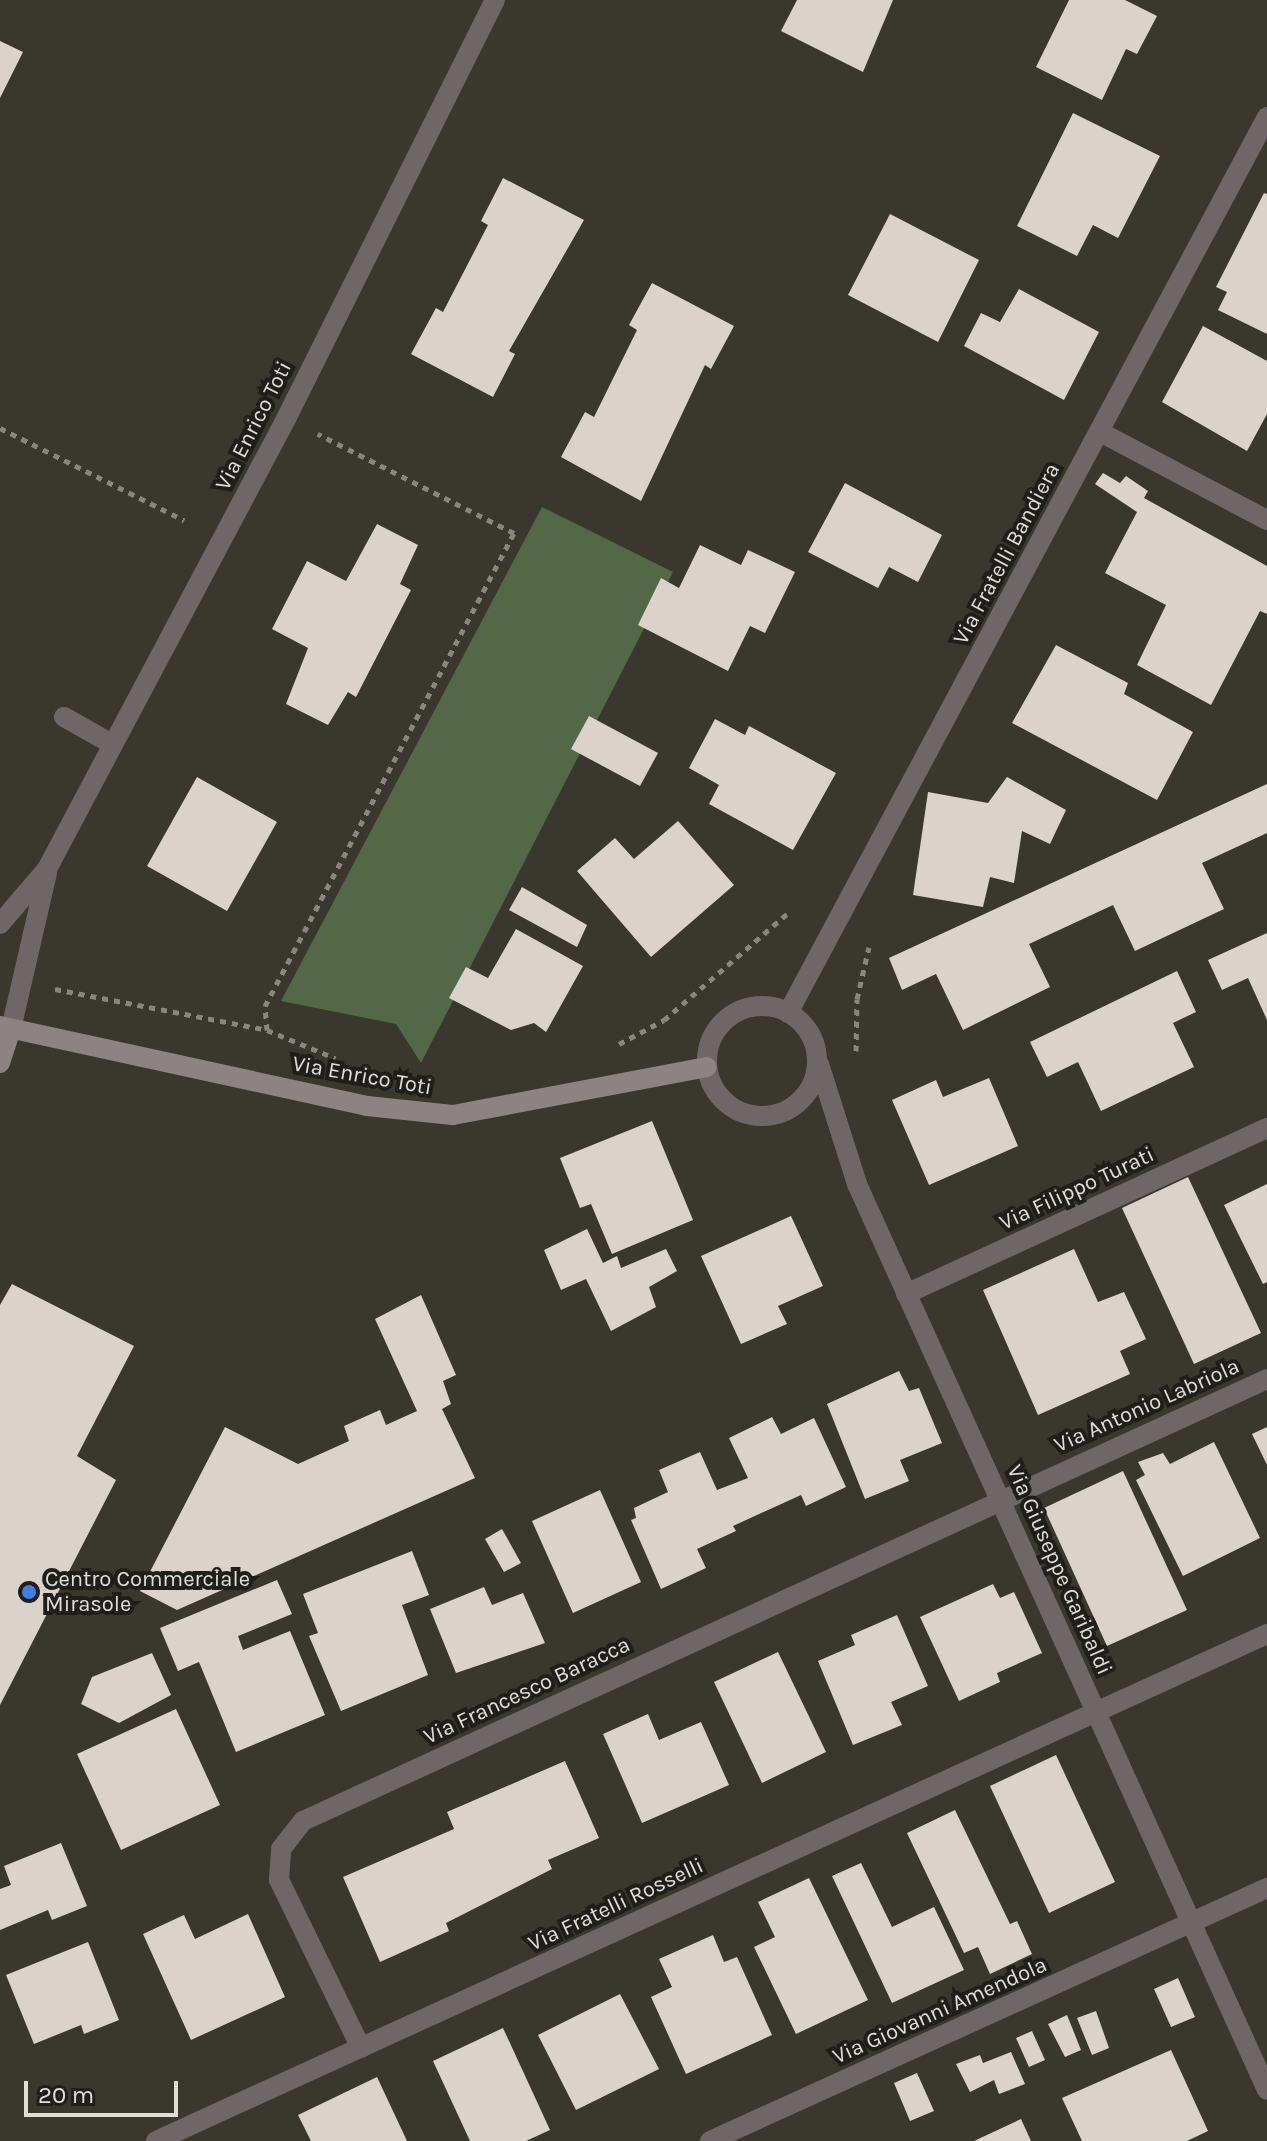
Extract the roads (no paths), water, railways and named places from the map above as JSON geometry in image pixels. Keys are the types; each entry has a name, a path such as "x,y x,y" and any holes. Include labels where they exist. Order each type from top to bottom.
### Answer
{"street":[{"name":"Via Enrico Toti","path":"0,924 47,869 286,419 495,0"},
{"name":"Via Fratelli Bandiera","path":"788,1013 1267,117"},
{"path":"1100,432 1267,520"},
{"path":"64,717 112,744"},
{"name":"Via Enrico Toti","path":"47,869 22,980 5,1028 367,1106 453,1115 706,1067"},
{"path":"759,1006 788,1013 805,1026 819,1064 805,1094 781,1114 766,1117 750,1115 724,1101 706,1067 711,1039 730,1016 759,1006"},
{"path":"0,1063 5,1028"},
{"name":"Via Giuseppe Garibaldi","path":"819,1064 857,1184 1002,1498 1189,1924 1267,2090"},
{"name":"Via Filippo Turati","path":"906,1294 1267,1128"},
{"name":"Via Antonio Labriola","path":"1002,1498 1267,1379"},
{"name":"Via Francesco Baracca","path":"361,2048 279,1880 281,1849 303,1821 1002,1498"},
{"name":"Via Fratelli Rosselli","path":"156,2141 1267,1634"},
{"name":"Via Giovanni Amendola","path":"710,2141 1267,1888"}],"place":[{"name":"Centro Commerciale Mirasole","path":"29,1592"}]}
